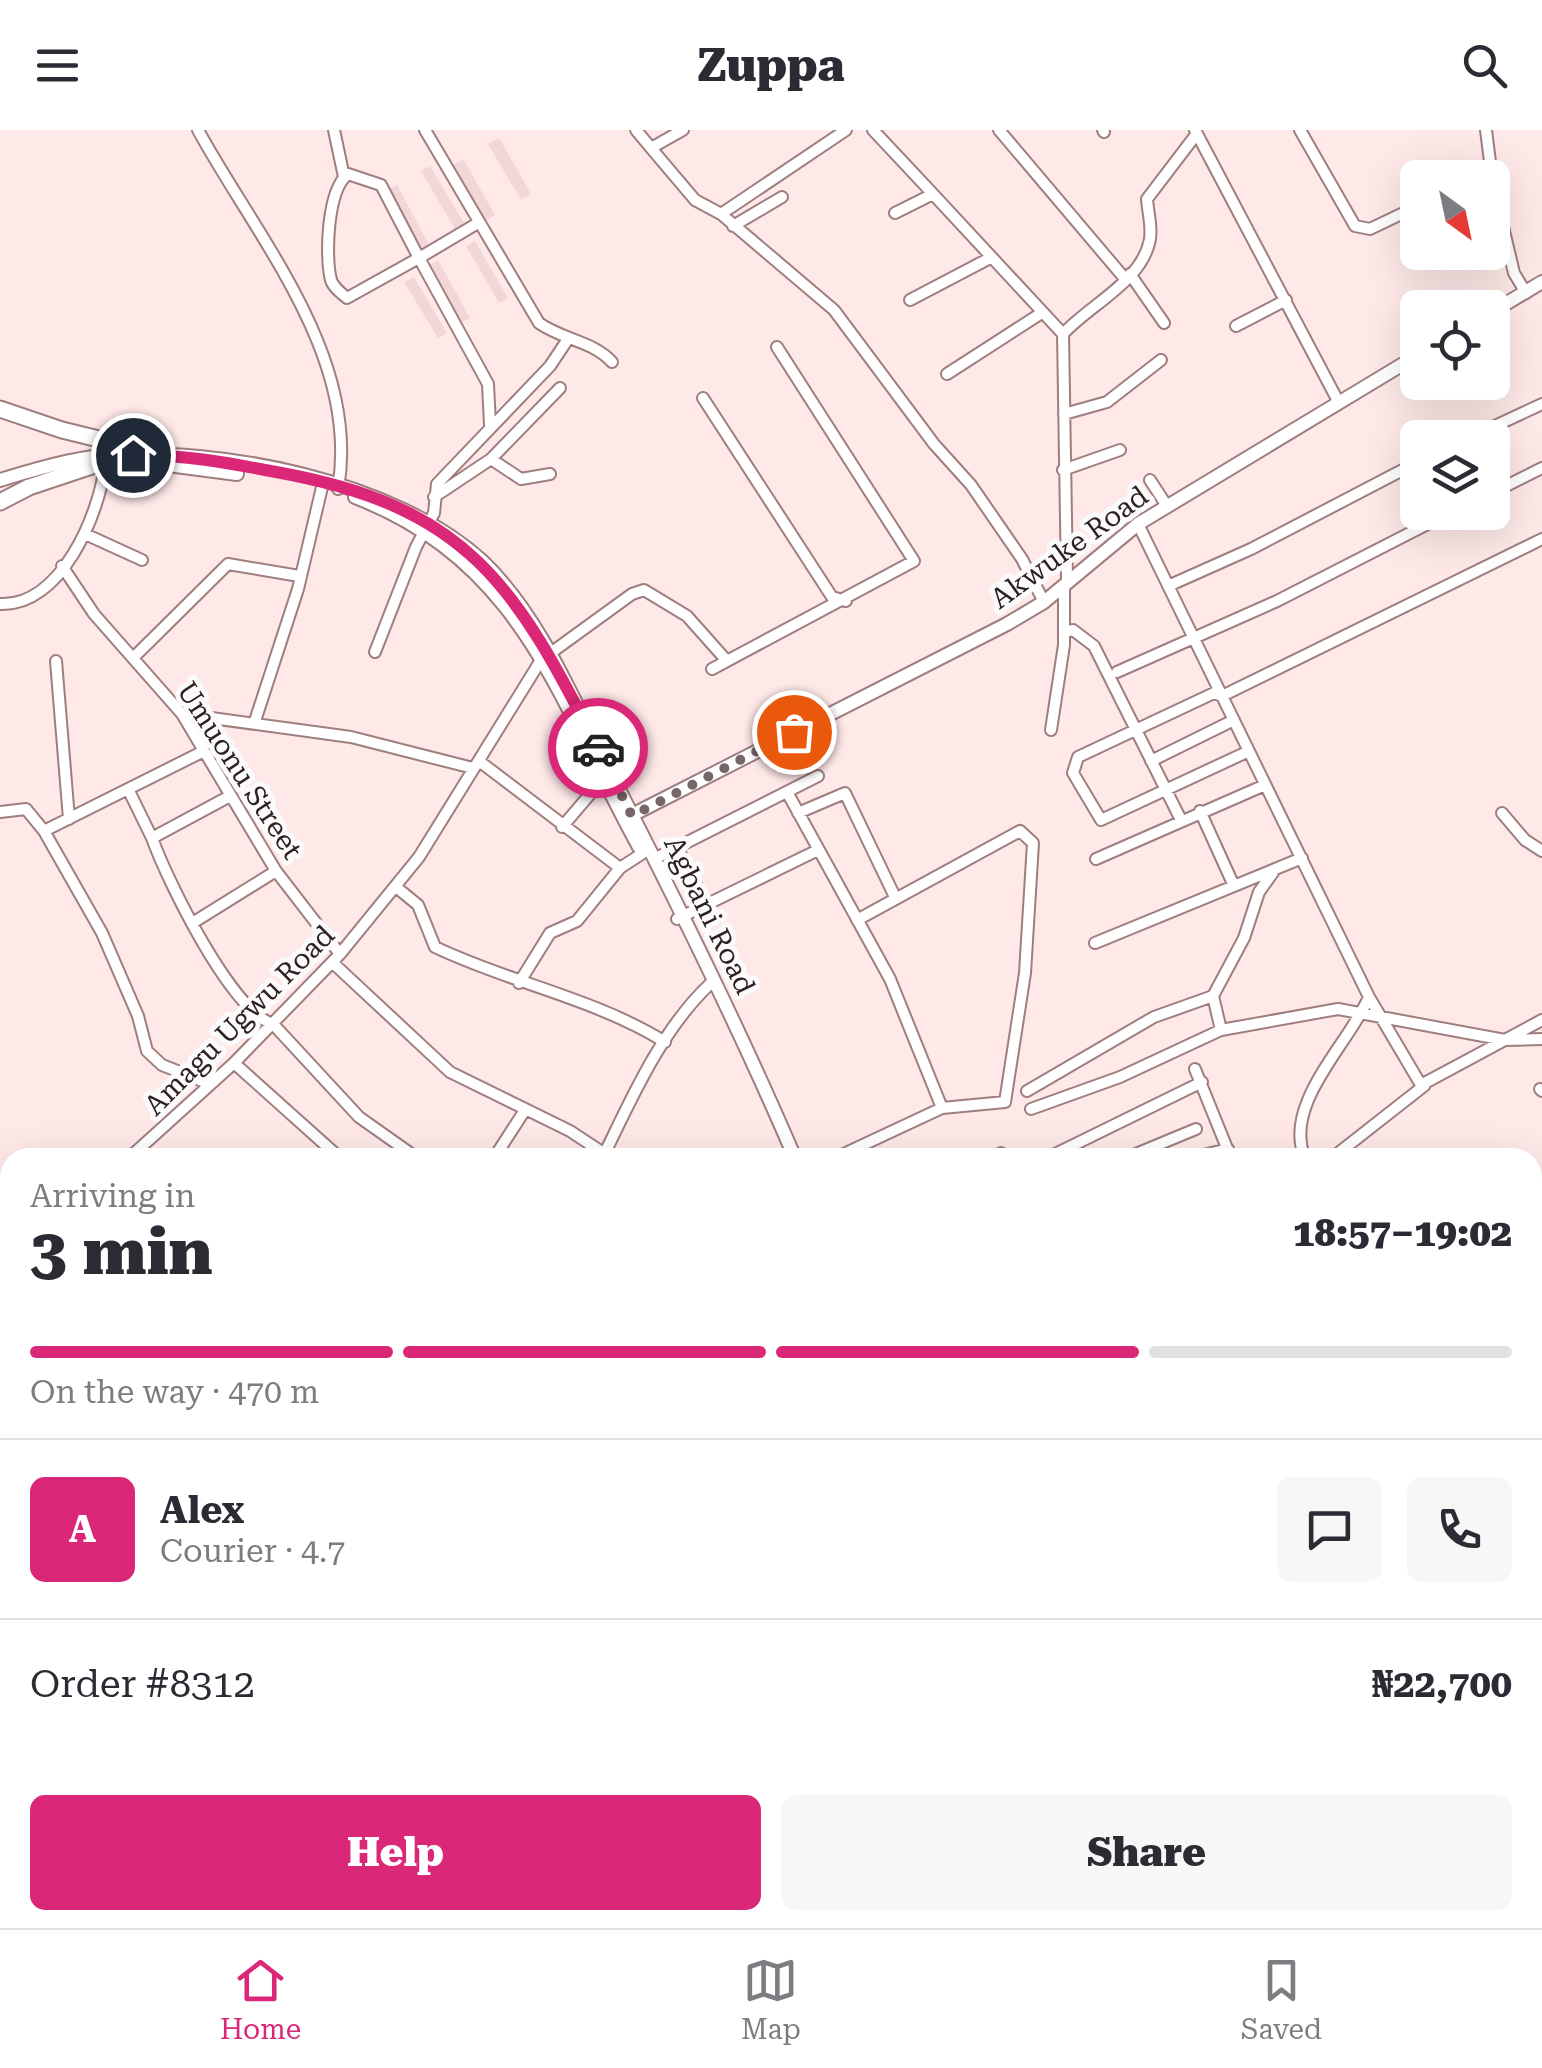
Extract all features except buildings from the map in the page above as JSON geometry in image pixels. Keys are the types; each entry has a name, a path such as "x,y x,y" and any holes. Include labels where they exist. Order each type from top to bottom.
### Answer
{"highway":[{"path":"0,408 62,430 160,454"},
{"path":"0,502 29,486 98,466"}],"main road":[{"path":"1510,302 1542,282"},
{"name":"Akwuke Road","path":"628,817 1044,602 1138,524 1400,365"},
{"name":"Agbani Road","path":"0,480 70,462 160,454 338,487 428,527 496,576 544,656 680,918 790,1148"},
{"name":"Agbani Road","path":"70,462 98,466 168,465 338,487"},
{"name":"Agbani Road","path":"544,656 603,779 628,817"},
{"name":"Agbani Road","path":"680,918 783,1148"}],"street":[{"path":"215,130 200,133 284,274 320,350 338,404 338,487"},
{"path":"334,130 344,176 326,238 332,282 342,294 349,297 478,223"},
{"path":"425,130 539,323 568,340 596,348 612,362"},
{"path":"636,130 695,200 721,214 826,303 852,331 934,444 971,485 1022,559 1044,602"},
{"path":"652,148 683,130"},
{"path":"721,214 846,130"},
{"path":"873,130 1040,314 1063,334 1066,582 1064,632 1051,730"},
{"path":"999,130 1128,277 1164,324"},
{"path":"1300,130 1355,226 1370,229 1400,215"},
{"path":"1486,130 1490,160"},
{"path":"1063,334 1128,277 1149,245 1147,199 1195,133 1207,147 1246,232 1338,401"},
{"path":"344,176 363,176 381,185 488,384 490,425"},
{"path":"895,213 933,194"},
{"path":"733,226 782,196"},
{"path":"1510,256 1514,273 1526,293"},
{"path":"910,300 990,258"},
{"path":"1236,326 1286,300"},
{"path":"946,374 1040,314"},
{"path":"375,652 428,527 442,478 550,366 568,340"},
{"path":"712,670 846,602 914,561 776,346"},
{"path":"1064,414 1107,402 1161,360"},
{"path":"434,497 491,459 560,388"},
{"path":"703,398 832,597 846,602"},
{"path":"1508,420 1542,404"},
{"path":"1063,470 1120,450"},
{"path":"491,459 521,480 550,474"},
{"path":"0,604 28,601 62,566 85,534 101,497 98,466"},
{"path":"1510,484 1542,468"},
{"path":"1168,586 1251,549 1400,471"},
{"path":"1150,480 1167,506"},
{"path":"255,721 322,487"},
{"path":"1138,524 1370,997 1418,1081 1426,1084"},
{"path":"1117,672 1194,639 1415,530"},
{"path":"85,534 142,560"},
{"path":"1249,751 1101,820 1073,773 1078,757 1214,693 1222,696 1542,539"},
{"path":"134,658 228,564 299,576"},
{"name":"Umuonu Street","path":"62,566 94,614 182,714 276,871 337,959 439,1064 592,1148"},
{"path":"544,656 644,590 687,616 727,661"},
{"path":"1064,632 1072,630 1094,646 1181,820"},
{"name":"Amagu Ugwu Road","path":"139,1148 234,1063 337,959 396,887 544,656"},
{"path":"56,661 69,819"},
{"path":"182,714 255,721 476,764 620,868"},
{"path":"1152,761 1234,720"},
{"path":"44,831 202,752"},
{"path":"519,983 550,932 577,922 620,868 677,848 818,776"},
{"path":"562,827 603,779"},
{"path":"1096,859 1263,782"},
{"path":"128,789 166,874 226,980 261,1020 274,1024 359,1117 403,1148"},
{"path":"787,792 890,979 942,1108"},
{"path":"798,813 845,793 895,897"},
{"path":"152,838 230,796"},
{"path":"0,812 26,809 44,831 102,933 138,1016 147,1051 162,1066 210,1084"},
{"path":"1200,812 1234,886"},
{"path":"1502,813 1525,840 1542,851"},
{"path":"857,920 1020,831 1033,842 1025,972 1007,1098 1002,1104 942,1108 857,1148"},
{"path":"677,848 706,906"},
{"path":"680,918 818,850"},
{"path":"1095,943 1302,858"},
{"path":"194,922 276,871"},
{"path":"1027,1091 1154,1017 1213,996 1244,938 1259,892 1274,871"},
{"path":"396,887 422,912 436,947 519,983 626,1019 665,1042"},
{"path":"610,1148 665,1042 690,1002 710,984"},
{"path":"1213,996 1222,1030"},
{"path":"1302,1148 1299,1136 1306,1106 1370,997"},
{"path":"1031,1109 1120,1076 1222,1030 1338,1009 1506,1040 1542,1039"},
{"path":"1345,1148 1426,1084 1542,1020"},
{"path":"234,1063 329,1148"},
{"path":"1194,1069 1228,1148"},
{"path":"1067,1148 1202,1082"},
{"path":"500,1148 524,1110"},
{"path":"1150,1148 1196,1129"}],"shaded area":[{"path":"499,138 531,194 521,200 488,144"},
{"path":"463,159 495,215 485,221 453,165"},
{"path":"430,166 464,223 455,229 421,171"},
{"path":"397,185 429,245 419,250 387,190"},
{"path":"475,241 508,298 499,303 466,246"},
{"path":"438,260 470,318 459,324 427,266"},
{"path":"414,277 447,333 438,338 404,282"}],"way so far":[{"path":"598,748 632,816 794,732"}],"route":[{"path":"133,455 170,455 339,483 423,517 483,563 504,586 548,653 598,748"}]}
